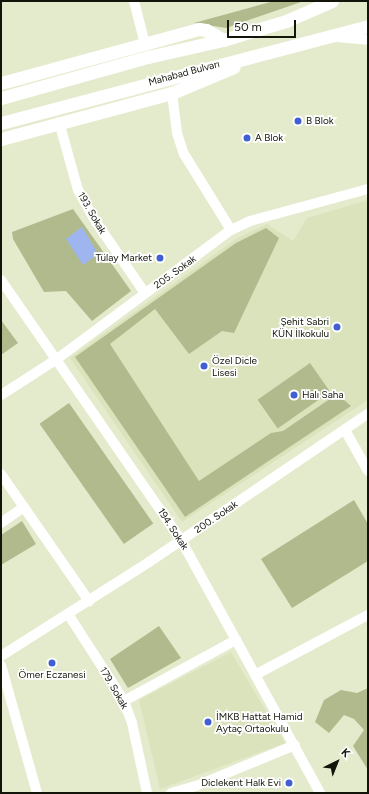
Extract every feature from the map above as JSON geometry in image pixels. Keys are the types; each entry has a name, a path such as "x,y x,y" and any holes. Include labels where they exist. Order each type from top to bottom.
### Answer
{"main road":[{"path":"1,98 148,57 223,40 286,21 319,5 332,1"},
{"name":"Mahabad Bulvarı","path":"1,123 368,26"},
{"path":"1,83 199,29 206,30 223,40"},
{"path":"1,139 59,122 172,93 283,48"}],"street":[{"path":"134,1 145,44"},
{"path":"328,36 368,40"},
{"path":"172,93 177,133 184,154 231,230"},
{"name":"193. Sokak","path":"59,122 78,190 96,222 146,293"},
{"name":"205. Sokak","path":"1,395 57,359 231,230 250,221 368,189"},
{"name":"194. Sokak","path":"1,280 181,540 295,745 320,793"},
{"name":"200. Sokak","path":"1,656 89,601 368,414"},
{"path":"344,430 368,471"},
{"path":"1,474 89,601"},
{"path":"1,523 24,507"},
{"name":"179. Sokak","path":"68,614 124,701 132,723 148,793"},
{"path":"255,674 368,615"},
{"path":"124,701 236,640"},
{"path":"1,665 37,793"},
{"path":"170,793 196,786 295,745"}],"shaded area":[{"path":"274,1 304,1 226,28 194,23"},
{"name":"Özel Dicle Lisesi","path":"368,200 368,400 182,522 70,358 236,239 267,224 293,241 307,218"},
{"path":"73,209 131,291 92,321 66,291 44,292 13,239 12,232"},
{"path":"266,228 279,238 234,333 222,331 189,354 155,309 110,344 199,481 271,433 283,431 337,394 351,406 185,517 75,357 236,243"},
{"path":"1,320 18,343 1,355"},
{"name":"Halı Saha","path":"310,363 330,392 278,428 258,400"},
{"path":"69,403 153,523 124,544 40,424"},
{"path":"354,500 368,524 368,561 292,608 261,559"},
{"path":"22,521 36,544 1,565 1,535"},
{"path":"159,626 181,658 128,688 110,659"},
{"name":"İMKB Hattat Hamid Aytaç Ortaokulu","path":"231,652 285,743 160,789 139,700"},
{"path":"368,688 368,770 353,746 364,730 354,719 344,715 329,733 315,722 324,700 341,690 357,693"}],"water":[{"path":"82,227 98,254 83,265 66,239"}],"place":[{"name":"B Blok","path":"298,121"},
{"name":"A Blok","path":"247,138"},
{"name":"Tülay Market","path":"160,258"},
{"name":"Şehit Sabri KÜN İlkokulu","path":"337,327"},
{"name":"Özel Dicle Lisesi","path":"204,366"},
{"name":"Halı Saha","path":"294,395"},
{"name":"Ömer Eczanesi","path":"52,663"},
{"name":"İMKB Hattat Hamid Aytaç Ortaokulu","path":"208,722"},
{"name":"Diclekent Halk Evi","path":"289,783"}]}
